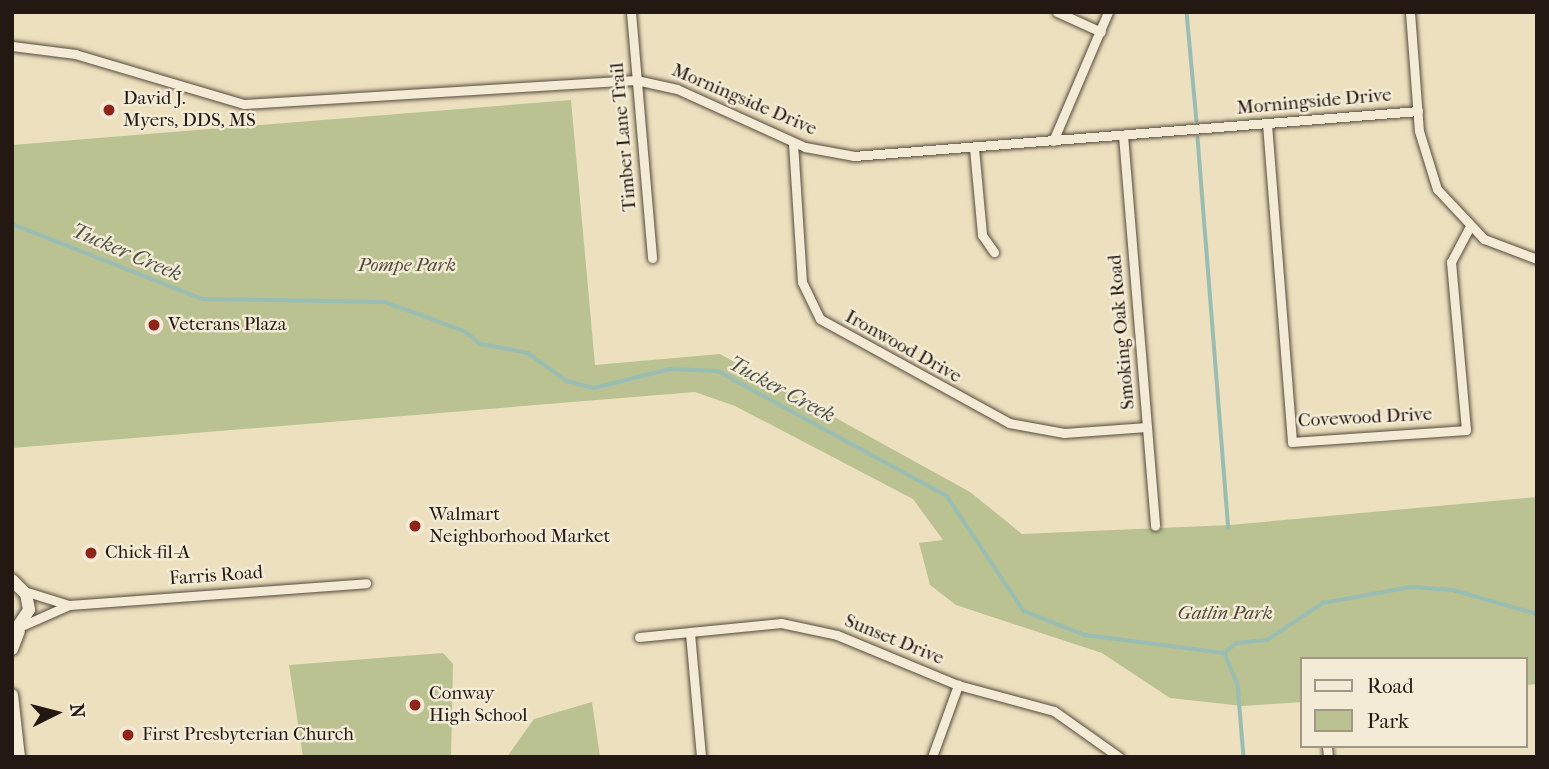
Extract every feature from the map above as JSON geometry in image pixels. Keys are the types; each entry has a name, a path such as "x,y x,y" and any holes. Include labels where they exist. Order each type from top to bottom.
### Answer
{"main road":[{"path":"12,649 29,610 16,582"},
{"path":"12,695 19,757"}],"street":[{"name":"Timber Lane Trail","path":"631,12 652,258"},
{"path":"1057,12 1101,33"},
{"path":"1053,141 1108,12"},
{"path":"1410,12 1418,111 1428,170 1469,228 1537,259"},
{"name":"Morningside Drive","path":"15,51 75,54 244,104 636,80 677,89 793,143 854,156 1418,111"},
{"name":"Covewood Drive","path":"1267,124 1292,442 1466,430 1451,262 1469,228"},
{"name":"Smoking Oak Road","path":"1123,135 1155,526"},
{"name":"Ironwood Drive","path":"793,143 802,282 820,319 1009,423 1064,433 1147,427"},
{"path":"974,148 982,235 994,252"},
{"name":"Farris Road","path":"16,582 69,605"},
{"name":"Farris Road","path":"18,630 69,605 366,583"},
{"name":"Sunset Drive","path":"639,637 781,623 837,635 958,684 1054,711 1119,757"},
{"path":"690,634 701,757"},
{"path":"932,757 958,684"}],"green space":[{"name":"Pompe Park","path":"571,100 595,365 720,354 970,492 1022,534 1230,525 1537,497 1537,684 1528,685 1528,657 1300,657 1300,702 1243,706 1170,698 1102,653 956,605 930,585 919,543 943,540 913,499 735,406 695,392 12,448 12,145"},
{"path":"443,653 453,664 451,757 303,757 289,665"},
{"path":"592,702 600,757 507,757 534,719"}],"waterway":[{"path":"1187,12 1197,121"},
{"path":"1198,138 1229,528"},
{"name":"Tucker Creek","path":"12,224 202,299 385,302 466,332 481,344 528,353 567,381 594,388 670,369 718,371 947,496 1024,611 1085,635 1224,653 1237,643 1267,640 1323,603 1411,587 1453,590 1537,614"},
{"path":"1225,654 1238,685 1244,757"}],"place":[{"name":"David J. Myers, DDS, MS","path":"109,110"},
{"name":"Veterans Plaza","path":"154,325"},
{"name":"Walmart Neighborhood Market","path":"415,526"},
{"name":"Chick-fil-A","path":"91,553"},
{"name":"Conway High School","path":"415,705"},
{"name":"First Presbyterian Church","path":"128,735"}],"park label":[{"name":"Gatlin Park","path":"1225,614"}]}
